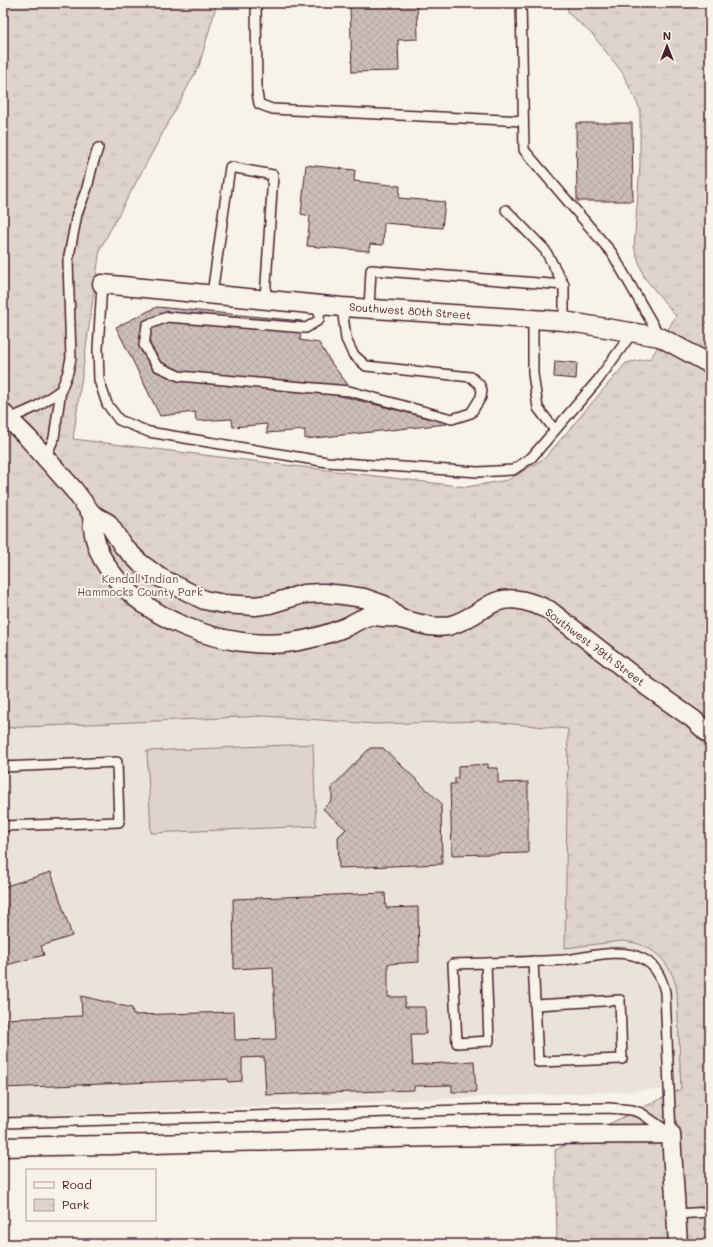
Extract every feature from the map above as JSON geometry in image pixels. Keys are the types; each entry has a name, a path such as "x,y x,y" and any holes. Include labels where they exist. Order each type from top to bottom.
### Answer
{"street":[{"name":"Southwest 80th Street","path":"102,284 342,307 564,321 660,337 710,364"},
{"name":"Southwest 79th Street","path":"6,416 28,438 74,490 92,514 108,523 127,550 149,570 204,600 224,604 255,606 270,604 308,594 323,593 364,598 384,605 399,618"},
{"name":"Southwest 79th Street","path":"92,514 92,528 99,550 109,569 118,581 140,601 152,609 198,632 248,643 287,642 325,636 370,616 399,618 425,626 448,626 461,621 496,602 518,600 534,603 549,610 649,688 693,719 710,735"},
{"path":"3,1147 115,1146 331,1139 671,1134 678,1244"}],"lane":[{"path":"256,3 257,93 259,104 272,109 524,121"},
{"path":"521,3 524,150 612,253 660,337"},
{"path":"45,458 54,438 61,390 68,372 71,358 68,261 77,214 87,188 98,148"},
{"path":"212,294 230,167 273,175 264,299"},
{"path":"506,210 545,250 564,285 564,321"},
{"path":"369,309 371,270 564,285"},
{"path":"102,284 98,349 99,380 107,404 119,420 149,432 327,462 478,472 513,470 532,457 554,429 598,380 632,333"},
{"path":"320,305 319,320 306,328 167,317 147,325 144,345 157,366 179,376 349,391 452,419 471,413 477,406 482,390 479,384 470,377 366,366 353,354 346,340 342,307"},
{"path":"534,319 534,374 538,408 554,429"},
{"path":"6,416 36,407 61,390"},
{"path":"3,767 117,762 120,822 3,826"},
{"path":"486,963 489,1041 457,1043 453,964 534,961 625,954 642,958 654,968 662,980 665,997 671,1134"},
{"path":"534,961 538,1062 622,1060 620,1000 536,1005"},
{"path":"3,1123 492,1109 609,1108 632,1110 641,1113 671,1134"},
{"path":"676,1214 710,1212"}],"shaded area":[{"path":"265,716 375,724 480,721 568,729 565,948 629,941 649,948 668,966 674,976 677,991 681,1089 3,1117 3,728"}],"green space":[{"name":"Kendall Indian Hammocks County Park","path":"3,3 217,3 199,66 100,249 73,439 466,487 508,480 545,458 626,363 651,358 676,316 644,277 634,247 640,164 640,109 622,72 592,34 569,14 566,3 710,3 710,1244 557,1244 555,1150 681,1089 677,991 671,971 665,963 651,950 643,946 622,941 565,948 568,729 480,721 375,724 265,716 3,728"},
{"path":"313,744 316,826 151,833 147,751"}],"building":[{"path":"331,3 417,3 418,39 398,40 399,71 352,72 350,7 331,8"},
{"path":"576,123 632,123 633,201 577,201"},
{"path":"306,165 355,170 354,181 400,186 399,198 445,202 442,228 384,223 383,245 370,244 369,251 307,246 310,216 301,214"},
{"path":"157,307 302,321 300,340 319,343 332,364 349,386 341,396 441,421 446,420 447,424 305,439 305,430 267,433 267,424 233,427 232,419 196,421 195,412 160,416 116,327"},
{"path":"555,361 577,363 576,379 554,377"},
{"path":"370,748 383,748 441,803 442,864 339,868 338,837 346,829 323,809 332,800 332,787"},
{"path":"488,764 488,768 498,768 498,783 528,782 528,853 452,855 450,784 455,784 455,778 458,778 458,766"},
{"path":"51,872 72,936 41,946 44,955 3,966 3,887"},
{"path":"385,893 386,908 418,907 419,962 388,964 388,997 405,997 405,1007 425,1007 426,1034 411,1034 413,1065 474,1061 476,1092 452,1092 452,1085 414,1086 414,1090 266,1095 264,1057 242,1058 242,1081 228,1082 228,1079 3,1088 3,1019 82,1016 81,996 132,1008 133,1015 234,1012 235,1040 276,1039 273,967 234,969 233,899"}]}
